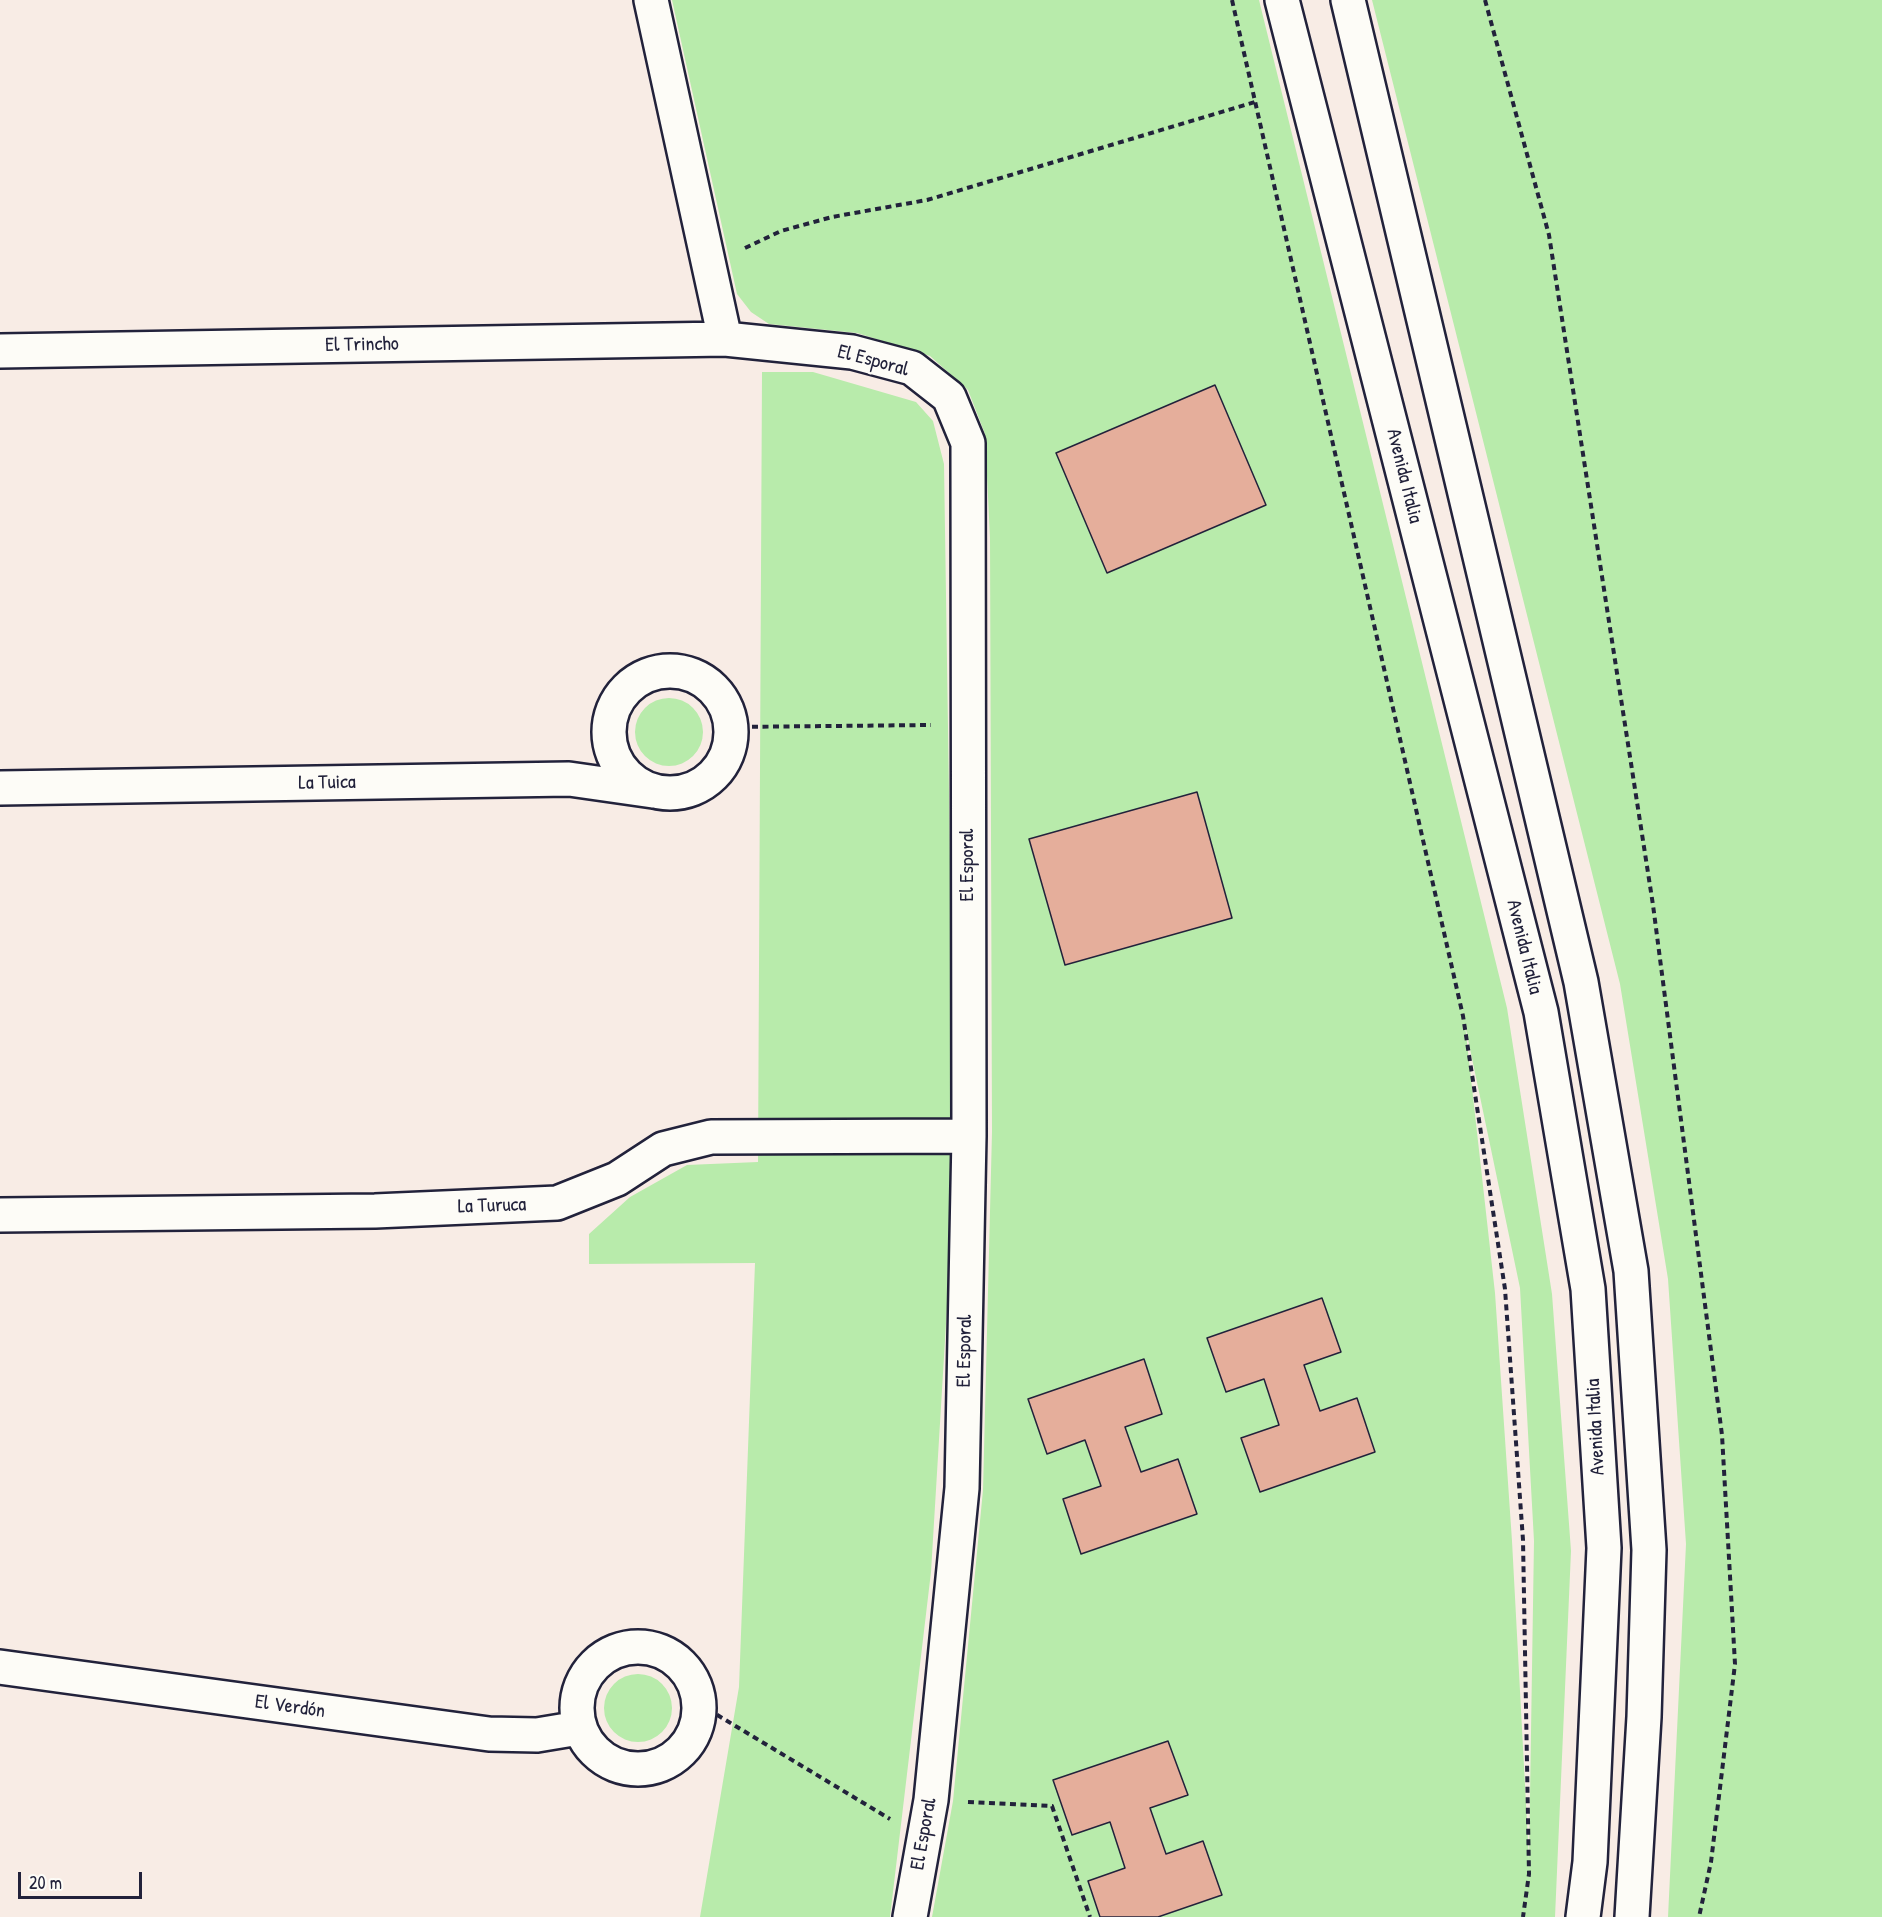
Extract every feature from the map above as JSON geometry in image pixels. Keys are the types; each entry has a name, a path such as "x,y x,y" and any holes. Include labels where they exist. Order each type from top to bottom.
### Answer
{"street":[{"path":"651,0 725,339"},
{"name":"Avenida Italia","path":"1282,0 1541,1012 1588,1289 1604,1548 1590,1862 1583,1917"},
{"path":"1348,0 1581,981 1630,1271 1649,1550 1644,1717 1632,1917"},
{"name":"El Trincho","path":"0,351 725,339"},
{"name":"El Esporal","path":"725,339 852,352 912,368 950,397 968,443 969,1136 962,1488 931,1800 910,1917"},
{"path":"653,791 635,782 621,769 612,751 608,730 612,710 622,692 638,678 658,671 679,670 698,677 715,689 726,707 732,727"},
{"name":"La Tuica","path":"0,788 569,779 672,793 691,789 709,780 722,765 729,747 732,727"},
{"path":"569,779 608,730"},
{"name":"La Turuca","path":"0,1215 375,1211 557,1203 617,1179 663,1149 711,1137 969,1136"},
{"path":"646,1647 666,1653 682,1666 694,1683 699,1704 697,1723 689,1741 676,1756 659,1766 640,1770 621,1767 603,1759 589,1745 579,1728 576,1707 580,1687 591,1669 606,1655 625,1648 646,1647"},
{"name":"El Verdón","path":"0,1667 489,1734 537,1735 579,1728"}],"path":[{"path":"1232,0 1463,1016 1505,1289 1523,1540 1529,1874 1524,1917"},
{"path":"1485,0 1549,235 1653,905 1722,1435 1736,1664 1711,1862 1699,1917"},
{"path":"709,265 781,231 832,217 927,200 1148,132 1255,102"},
{"path":"732,727 968,725"},
{"path":"699,1704 924,1839"},
{"path":"931,1800 1052,1806 1090,1917"}],"green space":[{"path":"672,0 1259,0 1507,1008 1552,1294 1571,1551 1555,1917 932,1917 953,1801 983,1490 992,1132 990,538 985,434 968,390 930,356 857,333 769,324 751,312 737,294","holes":["1465,1025 1520,1288 1534,1541 1529,1860 1512,1541 1495,1293"]},
{"path":"1372,0 1882,0 1882,1917 1668,1917 1686,1544 1668,1279 1620,984"},
{"path":"762,372 813,372 916,402 933,421 944,464 951,925 951,1241 931,1572 890,1917 700,1917 739,1687 755,1263 589,1264 589,1234 630,1197 687,1165 758,1162"},
{"path":"676,698 688,704 697,713 703,725 701,745 693,756 676,766 662,766 645,756 637,745 635,725 645,708 656,700"},
{"path":"631,1674 645,1674 657,1679 667,1689 672,1708 667,1727 657,1737 645,1742 631,1742 619,1737 609,1727 604,1715 604,1701 609,1689 619,1679"}],"building":[{"path":"1215,385 1266,505 1107,573 1056,453"},
{"path":"1197,792 1232,918 1065,965 1029,839"},
{"path":"1322,1298 1341,1352 1304,1365 1320,1411 1357,1398 1375,1452 1260,1492 1241,1438 1279,1425 1264,1379 1226,1392 1207,1338"},
{"path":"1144,1359 1162,1414 1125,1427 1141,1472 1178,1459 1197,1514 1081,1554 1063,1499 1101,1486 1085,1440 1047,1454 1028,1399"},
{"path":"1168,1741 1188,1795 1150,1808 1166,1854 1203,1841 1222,1895 1158,1917 1100,1917 1088,1881 1125,1868 1110,1822 1072,1835 1053,1780"}]}
